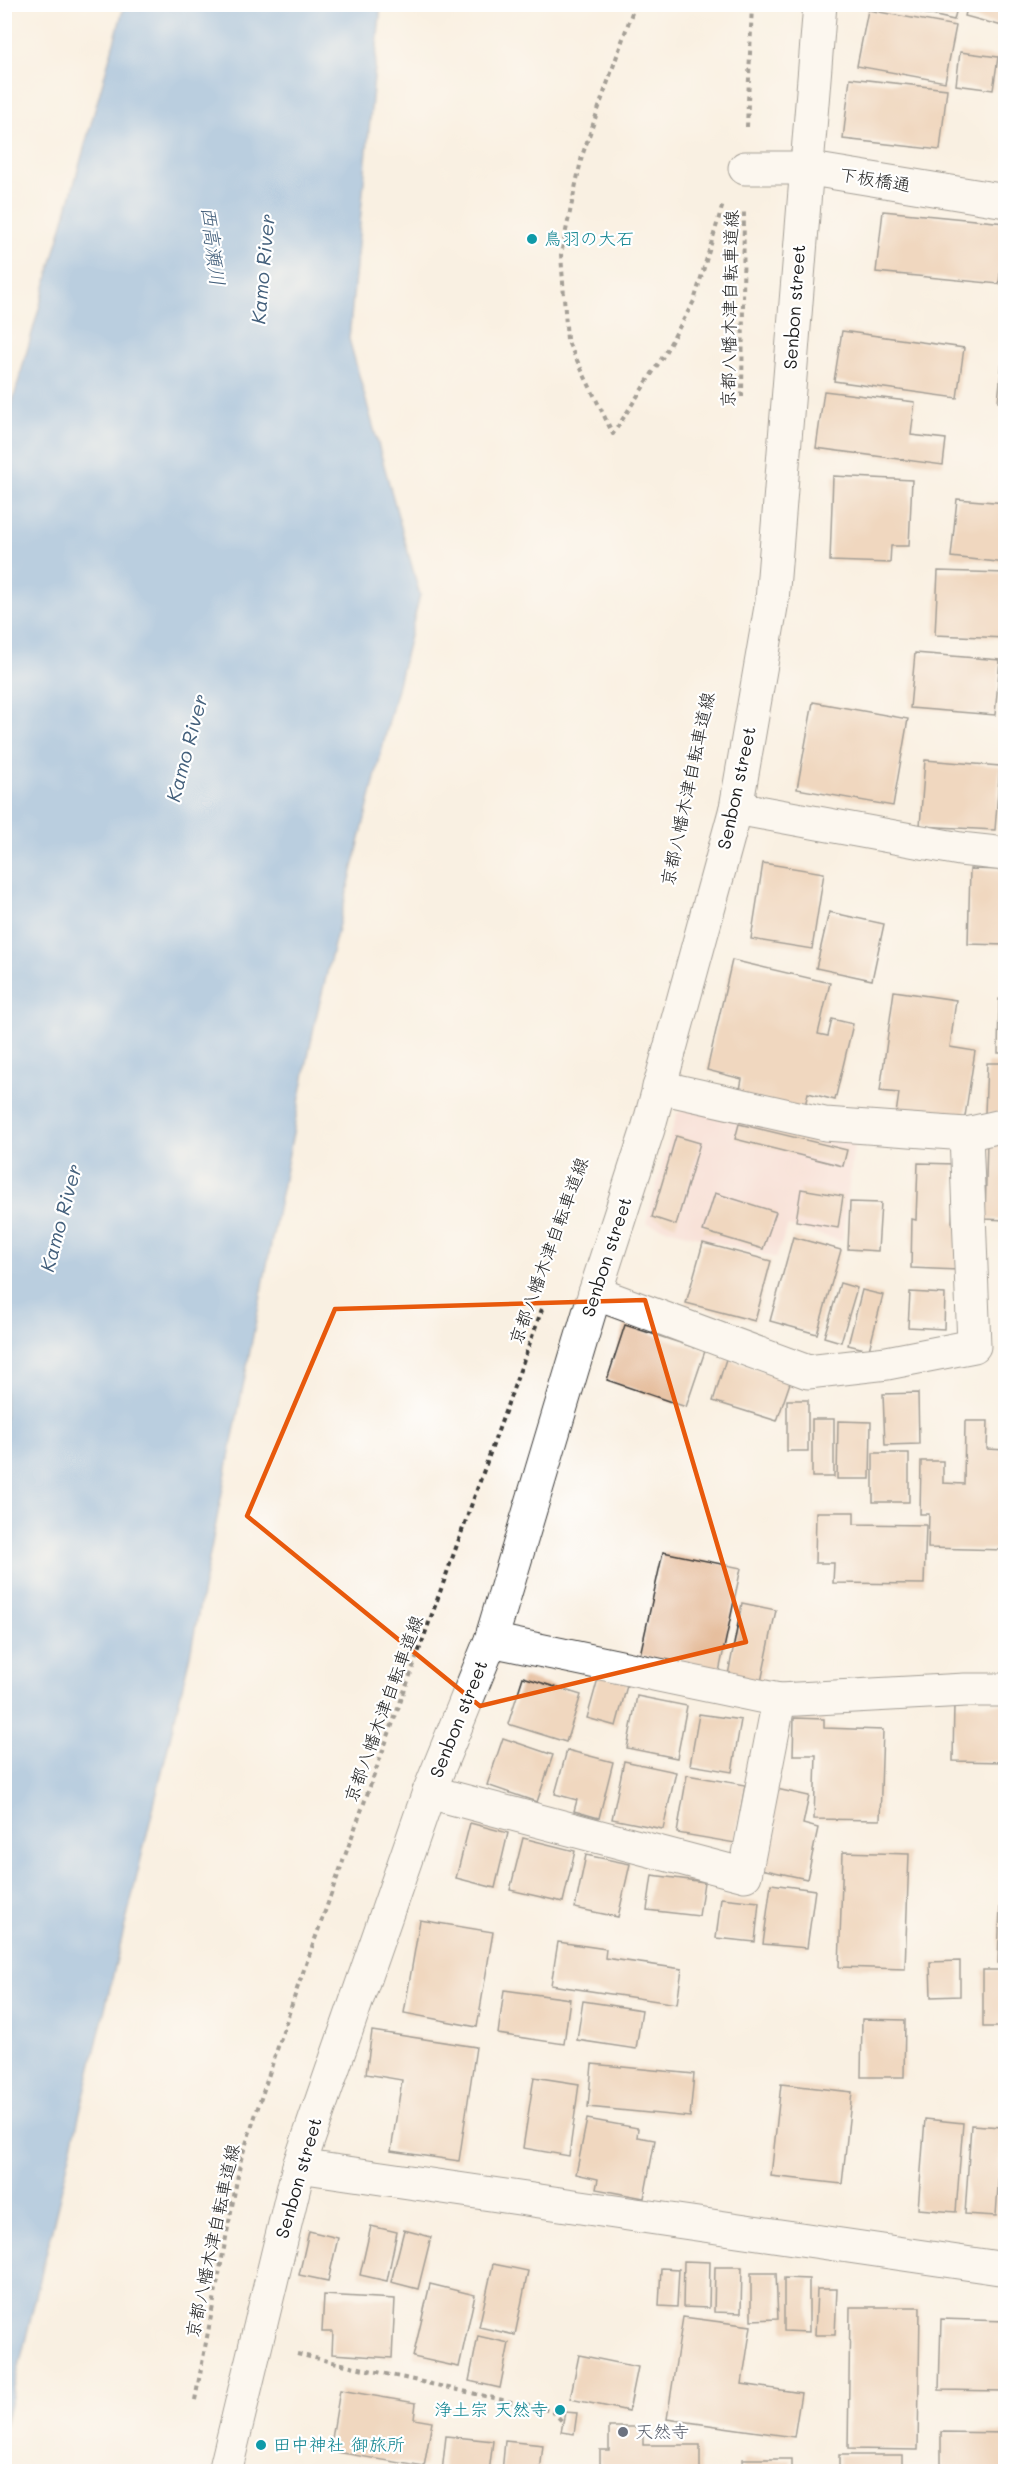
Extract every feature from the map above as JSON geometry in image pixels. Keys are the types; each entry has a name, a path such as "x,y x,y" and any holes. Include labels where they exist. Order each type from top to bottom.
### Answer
{"street":[{"name":"Senbon street","path":"225,2472 299,2166 429,1792 491,1640 659,1087 736,808 772,601 805,168 820,4"},
{"name":"下板橋通","path":"744,168 805,168 1005,201"},
{"path":"736,808 960,849 1005,854"},
{"path":"659,1087 825,1124 966,1134 1005,1125"},
{"path":"595,1293 808,1372 886,1363 974,1346 966,1134"},
{"path":"491,1640 779,1700 1005,1690"},
{"path":"429,1792 744,1875 779,1700"},
{"path":"299,2166 1005,2269"}],"path":[{"path":"635,4 582,156 561,254 567,340 613,435 662,358 694,301 727,192 744,168"},
{"name":"京都八幡木津自転車道線","path":"742,401 744,168 752,4"},
{"name":"京都八幡木津自転車道線","path":"195,2402 241,2159 297,1989 544,1306"},
{"path":"255,2344 552,2411 562,2422"}],"highlighted area":[{"path":"645,1300 746,1642 480,1706 247,1516 335,1309"}],"shaded area":[{"path":"703,1104 855,1137 842,1241 788,1226 776,1258 646,1223 677,1113"}],"water":[{"path":"122,5 381,5 349,339 420,595 315,1022 190,1655 5,2425 5,429 123,10"}],"building":[{"path":"882,4 958,4 954,20"},
{"path":"968,4 1006,4 1006,27 965,16"},
{"path":"868,10 956,26 945,82 857,66"},
{"path":"960,52 998,57 993,90 956,85"},
{"path":"850,78 947,89 940,150 843,139"},
{"path":"883,211 1005,223 999,284 876,272"},
{"path":"842,331 964,348 957,398 834,381"},
{"path":"1002,361 1006,361 1006,403 998,402"},
{"path":"824,391 915,402 911,435 946,439 943,465 816,448"},
{"path":"833,476 912,480 909,546 891,546 890,563 830,561"},
{"path":"957,499 1006,503 1006,563 951,557"},
{"path":"938,571 1006,573 1006,638 935,635"},
{"path":"915,653 1000,660 995,715 910,708"},
{"path":"813,702 908,719 893,806 797,789"},
{"path":"925,760 1000,766 995,830 920,826"},
{"path":"763,863 824,873 812,949 751,939"},
{"path":"970,869 1006,870 1006,945 968,944"},
{"path":"829,912 884,924 872,980 816,968"},
{"path":"732,960 830,983 818,1034 828,1036 832,1019 853,1024 835,1100 808,1093 804,1110 739,1095 742,1079 707,1070"},
{"path":"894,991 956,1000 950,1047 975,1051 964,1123 896,1114 899,1093 880,1091"},
{"path":"999,999 1006,999 1006,1053 998,1053"},
{"path":"987,1063 1006,1063 1006,1114 985,1113"},
{"path":"739,1124 847,1150 843,1166 735,1139"},
{"path":"676,1136 700,1143 676,1225 652,1217"},
{"path":"987,1140 1006,1141 1006,1220 985,1219"},
{"path":"918,1163 954,1164 952,1222 959,1222 958,1270 911,1268 912,1219 916,1220"},
{"path":"801,1189 843,1196 838,1228 796,1221"},
{"path":"715,1193 776,1212 763,1249 703,1231"},
{"path":"850,1202 881,1203 878,1251 848,1249"},
{"path":"793,1237 841,1250 817,1334 770,1321"},
{"path":"703,1243 771,1261 755,1321 686,1303"},
{"path":"840,1283 857,1288 841,1342 824,1337"},
{"path":"862,1290 883,1295 869,1350 848,1345"},
{"path":"910,1292 945,1294 944,1329 908,1327"},
{"path":"625,1325 705,1351 686,1407 607,1380"},
{"path":"726,1359 791,1380 777,1421 713,1401"},
{"path":"918,1393 919,1444 885,1445 883,1394"},
{"path":"787,1400 808,1400 808,1451 787,1451"},
{"path":"812,1419 834,1419 834,1477 812,1477"},
{"path":"838,1421 871,1422 870,1479 837,1479"},
{"path":"965,1421 988,1421 987,1449 1006,1450 1006,1550 928,1548 929,1514 920,1514 921,1461 943,1461 943,1483 964,1484"},
{"path":"873,1453 909,1453 909,1502 873,1502"},
{"path":"816,1512 854,1512 854,1524 926,1525 924,1584 833,1583 834,1563 815,1563"},
{"path":"663,1552 741,1568 719,1672 640,1655"},
{"path":"742,1603 776,1610 761,1682 728,1675"},
{"path":"599,1675 628,1682 616,1726 587,1718"},
{"path":"523,1677 581,1695 566,1742 508,1724"},
{"path":"637,1696 687,1706 677,1758 627,1748"},
{"path":"954,1704 1006,1704 1006,1762 953,1761"},
{"path":"699,1714 741,1720 732,1772 690,1765"},
{"path":"794,1718 824,1719 824,1728 883,1730 880,1820 814,1819 816,1755 793,1755"},
{"path":"503,1738 553,1755 537,1802 487,1785"},
{"path":"567,1750 613,1762 599,1818 574,1811 577,1800 555,1794"},
{"path":"624,1761 676,1772 663,1829 612,1819"},
{"path":"687,1775 745,1785 735,1843 677,1833"},
{"path":"772,1788 809,1796 803,1824 818,1828 807,1879 756,1868"},
{"path":"470,1823 508,1833 495,1888 456,1878"},
{"path":"523,1838 575,1851 563,1902 510,1890"},
{"path":"1002,1846 1006,1846 1006,1964 998,1963"},
{"path":"843,1852 909,1854 905,1969 839,1967"},
{"path":"586,1855 630,1864 618,1917 575,1908"},
{"path":"652,1875 704,1882 699,1916 647,1910"},
{"path":"771,1884 815,1890 807,1948 763,1944"},
{"path":"721,1898 759,1902 755,1942 716,1938"},
{"path":"420,1920 493,1932 477,2027 404,2013"},
{"path":"558,1942 606,1949 605,1958 682,1969 677,2004 551,1985"},
{"path":"960,1961 960,1996 931,1997 930,1962"},
{"path":"983,1970 1006,1970 1006,2027 983,2027"},
{"path":"504,1990 570,1999 564,2044 498,2034"},
{"path":"583,2001 642,2010 636,2049 577,2040"},
{"path":"862,2019 905,2020 904,2077 861,2077"},
{"path":"372,2031 476,2047 459,2161 391,2151 402,2080 366,2074"},
{"path":"592,2064 694,2074 690,2117 588,2107"},
{"path":"534,2077 579,2084 569,2156 523,2148"},
{"path":"781,2084 852,2092 842,2184 771,2176"},
{"path":"587,2119 638,2128 637,2137 655,2140 644,2198 596,2189 598,2179 576,2174"},
{"path":"925,2119 963,2123 956,2212 918,2209"},
{"path":"971,2125 1002,2127 996,2216 965,2214"},
{"path":"371,2226 397,2232 387,2281 360,2275"},
{"path":"404,2230 431,2237 418,2289 391,2282"},
{"path":"309,2231 338,2238 328,2281 299,2275"},
{"path":"684,2261 710,2262 709,2308 683,2307"},
{"path":"493,2264 528,2271 515,2335 479,2327"},
{"path":"715,2267 742,2267 741,2313 714,2312"},
{"path":"661,2268 679,2269 677,2307 659,2306"},
{"path":"751,2273 776,2273 778,2319 751,2320"},
{"path":"784,2278 809,2279 809,2332 784,2331"},
{"path":"430,2284 475,2295 459,2367 413,2357"},
{"path":"817,2289 837,2289 835,2335 815,2335"},
{"path":"324,2295 395,2299 392,2358 332,2354 333,2332 322,2332"},
{"path":"850,2307 920,2307 918,2450 848,2449"},
{"path":"683,2317 751,2326 742,2384 801,2393 794,2437 667,2419"},
{"path":"941,2319 1006,2321 1006,2391 939,2390"},
{"path":"478,2336 509,2343 500,2388 469,2381"},
{"path":"579,2355 638,2367 629,2411 570,2399"},
{"path":"340,2390 416,2403 414,2419 432,2422 424,2467 330,2451"},
{"path":"565,2412 577,2413 574,2434 561,2432"},
{"path":"609,2427 643,2427 643,2445 700,2445 700,2472 600,2472 600,2450 609,2450"},
{"path":"941,2432 1006,2433 1006,2472 941,2472"},
{"path":"446,2436 493,2441 489,2472 442,2472"},
{"path":"505,2441 543,2445 540,2472 502,2472"},
{"path":"839,2455 902,2455 902,2472 839,2472"},
{"path":"743,2459 791,2459 791,2472 743,2472"}],"place":[{"name":"鳥羽の大石","path":"532,239"},
{"name":"浄土宗 天然寺","path":"560,2410"},
{"name":"天然寺","path":"623,2432"},
{"name":"田中神社 御旅所","path":"261,2445"}],"water label":[{"name":"西高瀬川","path":"213,246"},
{"name":"Kamo River","path":"263,269"},
{"name":"Kamo River","path":"187,748"},
{"name":"Kamo River","path":"61,1218"}]}
